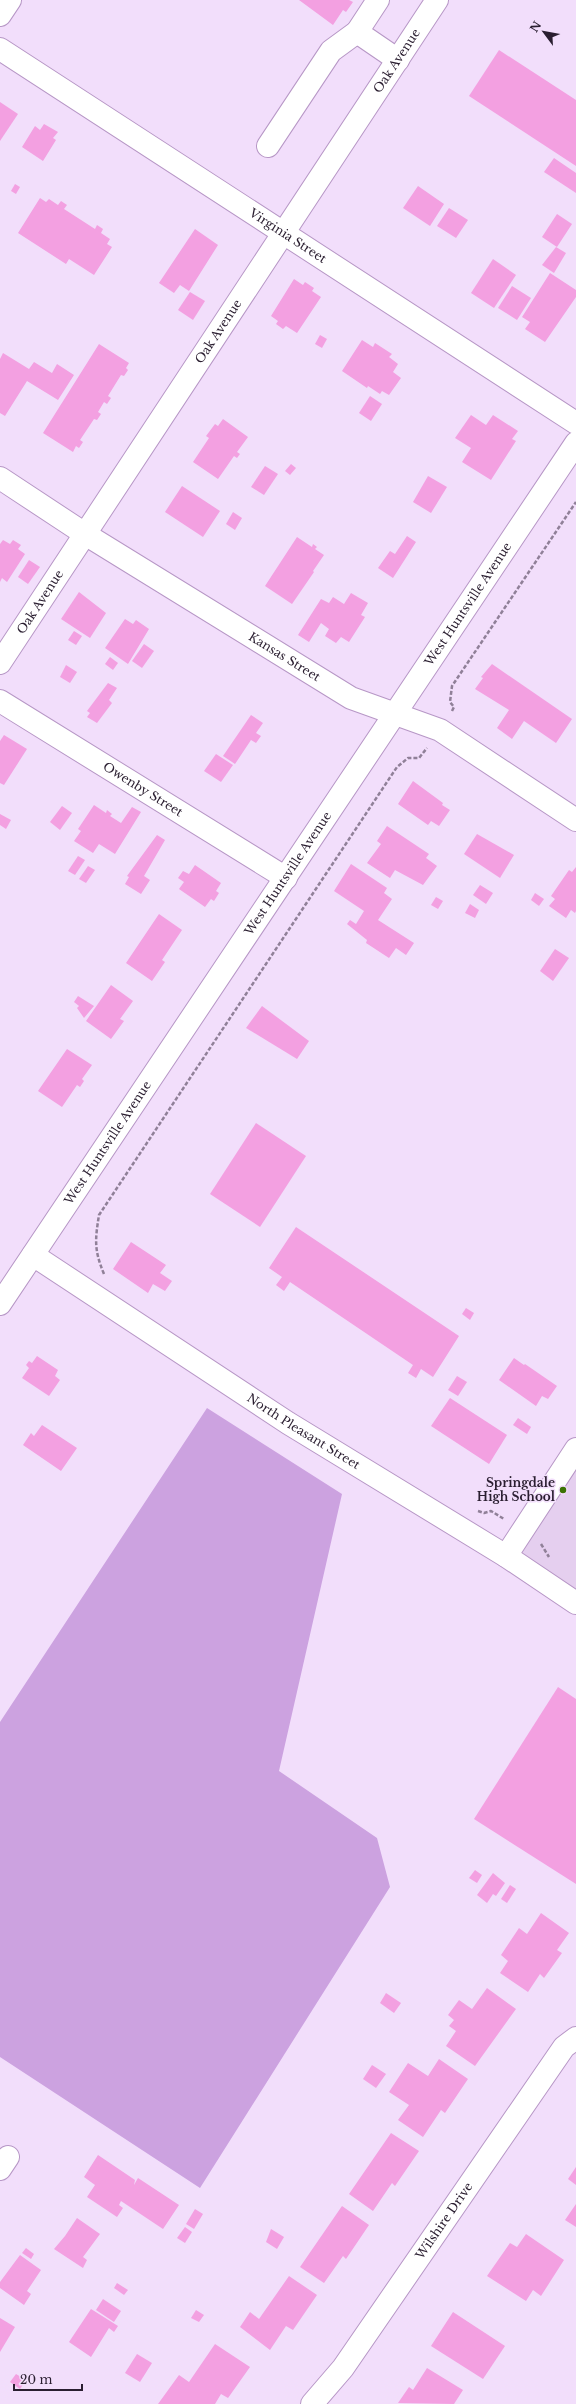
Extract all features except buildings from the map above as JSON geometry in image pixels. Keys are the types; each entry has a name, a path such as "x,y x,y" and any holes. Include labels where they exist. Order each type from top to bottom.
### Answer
{"street":[{"path":"0,15 10,0"},
{"path":"268,146 331,51 357,32 378,0"},
{"name":"Oak Avenue","path":"0,663 437,0"},
{"path":"357,32 398,60"},
{"name":"Virginia Street","path":"0,49 576,423"},
{"name":"West Huntsville Avenue","path":"0,1304 576,443"},
{"name":"Kansas Street","path":"0,478 85,534 351,698 440,730 576,820"},
{"name":"Owenby Street","path":"0,701 286,878"},
{"name":"North Pleasant Street","path":"33,1255 288,1423 506,1556 576,1603"},
{"path":"506,1556 576,1449"},
{"name":"Wilshire Drive","path":"312,2404 343,2368 564,2047 576,2038"}],"path":[{"path":"106,1277 97,1257 94,1244 99,1215 397,767 408,758 419,758 440,730 454,707 450,702 452,686 576,502"},
{"path":"472,1510 484,1512 491,1510 543,1546 552,1562"}],"shaded area":[{"path":"207,1408 342,1494 279,1771 377,1838 390,1887 200,2188 0,2057 0,1722"},
{"name":"Springdale High School","path":"576,1449 576,1603 506,1556"}],"place":[{"name":"Springdale High School","path":"563,1490"}]}
